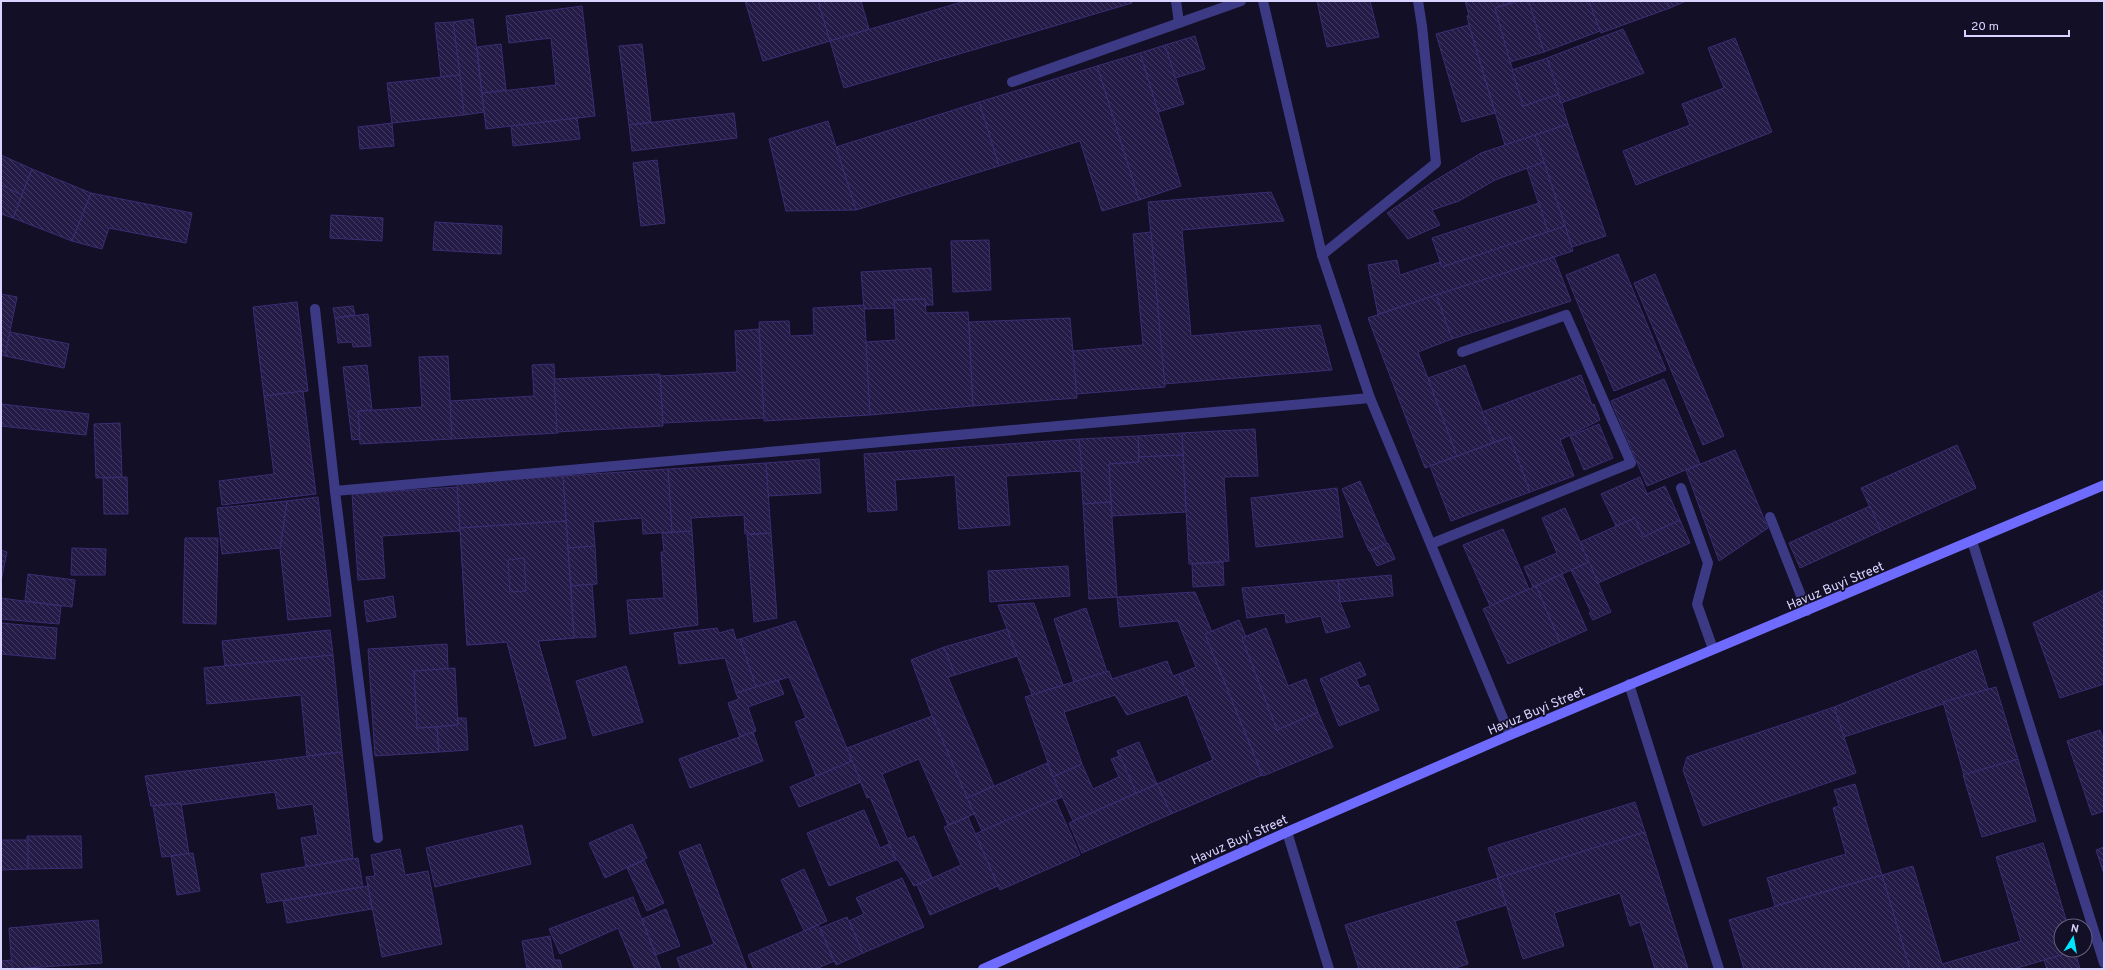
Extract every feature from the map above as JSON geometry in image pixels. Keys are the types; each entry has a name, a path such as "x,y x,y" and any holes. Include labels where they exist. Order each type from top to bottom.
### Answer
{"main road":[{"name":"Havuz Buyi Street","path":"983,969 1287,832 1510,735 2104,485"}],"street":[{"path":"1176,1 1179,23"},
{"path":"1012,82 1241,1"},
{"path":"1263,1 1322,255 1370,398 1510,735"},
{"path":"1322,255 1436,163 1422,26 1418,1"},
{"path":"315,309 335,491 378,838"},
{"path":"1431,544 1631,463 1566,315 1462,352"},
{"path":"335,491 1370,398"},
{"path":"1681,488 1708,563 1697,604 1713,649"},
{"path":"1770,517 1807,611"},
{"path":"1972,541 2104,963"},
{"path":"1629,684 1719,969"},
{"path":"1287,832 1329,969"}],"building":[{"path":"745,1 818,1 830,41 763,61"},
{"path":"818,1 861,1 869,29 830,41"},
{"path":"965,1 1131,1 1132,3 844,88 830,41"},
{"path":"1317,1 1370,1 1379,37 1327,47"},
{"path":"1465,1 1515,1 1495,8 1523,106 1559,94 1568,124 1505,145 1469,25 1467,16 1469,15"},
{"path":"1519,1 1529,1 1544,52 1510,62 1495,8"},
{"path":"1529,1 1589,1 1600,31 1544,52"},
{"path":"1589,1 1667,1 1670,8 1601,33"},
{"path":"1667,1 1686,1 1670,8"},
{"path":"582,6 595,116 486,129 482,93 556,85 551,38 509,43 506,16"},
{"path":"473,19 484,112 464,115 453,22"},
{"path":"453,22 460,75 441,77 435,23"},
{"path":"1469,25 1495,113 1462,122 1436,34"},
{"path":"1623,29 1644,73 1561,103 1547,58"},
{"path":"1195,36 1205,69 1175,78 1165,45"},
{"path":"1735,38 1772,132 1636,185 1623,151 1690,125 1682,104 1724,88 1708,48"},
{"path":"501,44 506,90 482,93 477,47"},
{"path":"642,44 651,122 629,125 619,46"},
{"path":"1165,45 1184,104 1158,112 1140,53"},
{"path":"1140,53 1181,186 1139,200 1097,66"},
{"path":"1547,58 1559,94 1523,106 1512,70"},
{"path":"1097,66 1139,200 1102,211 1080,141 999,166 979,102"},
{"path":"460,75 464,115 392,123 387,83"},
{"path":"979,102 999,166 856,210 836,147"},
{"path":"734,113 737,138 632,151 629,125"},
{"path":"577,118 580,139 513,146 511,126"},
{"path":"828,121 856,210 786,211 769,139"},
{"path":"392,123 394,146 360,149 358,127"},
{"path":"1568,124 1606,236 1572,247 1535,135"},
{"path":"1535,135 1544,162 1495,180 1459,201 1432,210 1440,225 1408,239 1387,213 1431,183 1481,153"},
{"path":"1,155 32,169 22,195 1,185"},
{"path":"657,160 665,223 641,226 633,163"},
{"path":"1544,162 1565,226 1548,232 1527,168"},
{"path":"32,169 91,193 72,241 13,218"},
{"path":"1,185 22,195 13,218 1,214"},
{"path":"1271,192 1284,221 1182,230 1191,336 1320,325 1332,370 1164,384 1148,202"},
{"path":"91,193 192,213 186,243 109,228 102,249 72,241"},
{"path":"1539,203 1548,232 1442,267 1432,238"},
{"path":"331,215 383,218 382,241 330,238"},
{"path":"435,222 502,226 501,254 433,250"},
{"path":"1565,226 1573,251 1378,314 1368,265 1397,260 1400,275 1440,262 1442,267"},
{"path":"1151,232 1165,387 1076,394 1073,351 1143,345 1133,234"},
{"path":"989,240 991,290 953,292 951,241"},
{"path":"1618,254 1666,370 1614,391 1566,275"},
{"path":"1554,257 1571,301 1452,339 1436,295"},
{"path":"931,268 933,305 926,305 925,299 894,300 895,308 864,309 861,272"},
{"path":"1655,274 1724,436 1703,445 1634,283"},
{"path":"1,294 17,297 5,356 1,355"},
{"path":"1436,295 1452,339 1418,352 1457,456 1425,468 1368,318"},
{"path":"925,299 926,313 968,312 973,406 870,415 865,342 896,340 894,300"},
{"path":"297,302 308,391 264,396 253,307"},
{"path":"864,305 870,415 764,421 759,322 789,321 790,336 814,335 813,308"},
{"path":"353,306 355,315 335,318 333,308"},
{"path":"368,314 371,346 353,347 352,342 338,343 335,318"},
{"path":"1070,318 1077,398 973,406 969,322"},
{"path":"759,329 764,418 663,423 660,376 737,372 735,331"},
{"path":"10,332 69,344 64,368 5,356"},
{"path":"448,356 452,439 360,444 358,411 422,407 419,357"},
{"path":"554,364 558,433 452,439 450,401 534,396 532,365"},
{"path":"367,365 372,410 358,411 360,439 352,440 343,367"},
{"path":"1465,365 1494,442 1457,456 1428,378"},
{"path":"660,374 663,426 557,432 554,379"},
{"path":"1581,375 1592,405 1594,404 1600,420 1560,440 1574,476 1530,492 1510,437 1494,442 1482,412"},
{"path":"1664,379 1700,464 1647,486 1611,401"},
{"path":"303,391 316,494 222,505 219,481 274,474 264,396"},
{"path":"1,404 89,414 86,435 1,426"},
{"path":"120,423 122,477 96,478 94,424"},
{"path":"1599,424 1613,458 1584,470 1570,436"},
{"path":"1255,429 1258,476 1224,477 1229,561 1189,564 1182,433"},
{"path":"1182,433 1183,455 1139,457 1138,436"},
{"path":"1138,436 1139,462 1109,464 1111,502 1083,504 1079,439"},
{"path":"1510,437 1530,492 1451,521 1430,466"},
{"path":"1079,439 1082,471 1006,476 1010,525 959,529 955,475 895,480 897,510 868,512 864,454"},
{"path":"1957,445 1976,488 1881,531 1861,488"},
{"path":"1735,450 1768,528 1719,561 1686,470"},
{"path":"1183,455 1186,512 1112,516 1109,464 1139,462 1139,457"},
{"path":"819,459 821,493 768,496 766,463"},
{"path":"766,463 771,533 745,534 744,515 691,518 692,531 672,532 668,469"},
{"path":"668,469 672,532 643,534 642,518 593,522 595,546 568,548 563,476"},
{"path":"563,476 566,521 460,528 457,483"},
{"path":"127,477 128,514 104,514 103,478"},
{"path":"1640,477 1647,494 1665,486 1680,520 1643,537 1635,518 1616,526 1601,494"},
{"path":"1360,481 1387,544 1369,551 1342,489"},
{"path":"457,487 460,531 382,536 385,578 358,580 352,494"},
{"path":"1337,488 1343,537 1256,547 1251,498"},
{"path":"318,497 331,616 288,620 280,548 287,501"},
{"path":"287,501 280,548 222,554 217,508"},
{"path":"1111,502 1117,597 1089,599 1083,504"},
{"path":"1870,506 1881,531 1800,568 1789,543"},
{"path":"1565,508 1589,562 1533,587 1524,567 1557,553 1542,518"},
{"path":"1635,518 1643,537 1680,520 1690,543 1598,583 1580,542"},
{"path":"566,521 574,638 538,641 566,738 535,746 507,642 467,645 460,528"},
{"path":"566,521 574,638 538,641 566,738 535,746 507,642 467,645 460,528","holes":["524,558 526,591 510,592 508,560"]},
{"path":"1503,529 1529,589 1490,606 1463,545"},
{"path":"692,531 698,625 630,634 627,600 664,598 661,552 664,552 662,533"},
{"path":"771,533 777,618 754,622 747,535"},
{"path":"185,538 218,538 216,624 183,623"},
{"path":"1388,543 1395,559 1377,566 1370,551"},
{"path":"595,546 597,584 571,586 568,548"},
{"path":"72,548 106,549 105,575 71,575"},
{"path":"1,550 7,552 1,581"},
{"path":"1223,562 1224,585 1193,587 1192,564"},
{"path":"1589,562 1611,612 1593,620 1589,613 1591,612 1571,570"},
{"path":"1068,566 1070,596 990,602 988,571"},
{"path":"28,574 75,580 72,607 25,601"},
{"path":"1562,574 1587,630 1560,642 1536,586"},
{"path":"1391,575 1393,596 1340,602 1338,580"},
{"path":"1338,580 1340,602 1350,627 1326,633 1321,616 1286,623 1285,613 1247,618 1242,588"},
{"path":"592,584 596,637 574,638 571,586"},
{"path":"1536,586 1560,642 1508,664 1483,609"},
{"path":"2104,590 2104,684 2060,698 2033,623"},
{"path":"1195,592 1212,632 1205,634 1262,775 1171,814 1157,784 1213,760 1179,674 1196,667 1178,621 1120,627 1117,597"},
{"path":"393,596 396,617 367,622 364,601"},
{"path":"1,598 61,606 59,624 1,619"},
{"path":"1034,603 1063,685 1032,695 998,605"},
{"path":"1086,608 1107,672 1074,682 1054,619"},
{"path":"1239,620 1246,637 1242,638 1277,730 1318,712 1333,747 1263,776 1205,634"},
{"path":"795,621 852,761 816,776 795,722 806,718 789,677 756,687 740,639"},
{"path":"1,623 57,628 55,659 1,654"},
{"path":"717,628 719,633 733,629 736,640 740,639 756,687 736,693 725,658 679,664 674,633"},
{"path":"1266,628 1288,686 1306,679 1318,712 1277,730 1242,638"},
{"path":"1007,629 1017,656 955,675 944,647"},
{"path":"330,630 333,655 225,666 222,641"},
{"path":"447,644 448,669 414,671 417,728 437,727 439,752 375,756 368,649"},
{"path":"944,647 955,675 948,677 994,786 967,798 932,716 911,660"},
{"path":"1976,650 1988,689 1844,737 1834,707"},
{"path":"333,655 342,752 307,756 301,695 207,704 204,668"},
{"path":"1167,661 1173,676 1179,674 1188,694 1127,715 1115,695 1064,712 1082,764 1053,777 1025,697 1109,671 1112,679"},
{"path":"1360,662 1366,675 1356,679 1360,688 1369,685 1379,710 1339,726 1320,679"},
{"path":"626,666 643,722 593,736 576,681"},
{"path":"455,668 458,725 417,728 414,671"},
{"path":"778,680 784,694 748,707 756,731 740,737 728,703 739,699 736,693"},
{"path":"1996,687 2018,759 1964,775 1943,702"},
{"path":"1834,707 1856,773 1703,826 1683,770 1687,757"},
{"path":"932,716 974,814 948,825 919,759 882,774 907,839 914,836 932,878 914,886 898,860 896,860 870,797 867,798 847,748"},
{"path":"458,718 466,718 468,750 439,752 437,727 458,725"},
{"path":"2100,730 2104,741 2104,811 2092,815 2067,741"},
{"path":"753,732 763,761 690,788 679,759"},
{"path":"1139,742 1157,784 1136,793 1117,751"},
{"path":"342,752 353,858 306,867 301,838 318,835 313,804 278,809 275,792 181,805 181,803 151,806 145,776"},
{"path":"1120,756 1136,793 1073,821 1053,777 1082,764 1093,789 1119,777 1111,759"},
{"path":"2018,759 2036,821 1982,837 1963,775"},
{"path":"852,761 861,782 799,807 790,787"},
{"path":"1047,763 1062,797 982,831 967,798"},
{"path":"1157,784 1171,814 1082,853 1069,823"},
{"path":"1855,784 1882,875 1775,906 1767,878 1846,854 1833,808 1839,806 1834,790"},
{"path":"1055,799 1080,855 1000,890 975,834"},
{"path":"1635,802 1645,832 1498,878 1488,848"},
{"path":"181,803 189,854 162,857 153,806"},
{"path":"864,810 880,848 889,844 896,860 829,886 807,833"},
{"path":"968,817 998,886 930,915 917,885 961,865 944,827"},
{"path":"632,824 647,858 605,878 589,843"},
{"path":"522,825 531,864 435,887 426,848"},
{"path":"1645,832 1688,969 1655,969 1640,922 1630,926 1620,893 1554,913 1564,946 1523,959 1498,878"},
{"path":"27,836 81,836 82,868 28,869"},
{"path":"1,840 28,840 28,869 1,870"},
{"path":"2043,843 2066,918 2053,918 2053,957 2014,969 1910,969 1882,875 1913,866 1942,964 2021,941 1996,857"},
{"path":"700,844 747,969 681,969 677,958 714,944 679,852"},
{"path":"2104,847 2104,874 2096,850"},
{"path":"400,849 405,875 428,871 442,944 382,957 366,877 375,876 371,855"},
{"path":"193,853 200,891 177,895 171,856"},
{"path":"358,858 363,887 267,903 261,874"},
{"path":"644,860 664,903 647,911 627,868"},
{"path":"804,869 827,921 804,931 781,880"},
{"path":"1882,875 1910,969 1744,969 1729,920"},
{"path":"902,878 924,927 863,953 849,921 864,914 856,898"},
{"path":"1498,878 1506,905 1455,921 1468,964 1452,969 1359,969 1345,925"},
{"path":"368,886 372,909 287,923 283,901"},
{"path":"633,897 661,969 635,969 618,928 560,954 549,929"},
{"path":"666,909 680,946 656,955 642,919"},
{"path":"847,917 863,953 836,965 820,928"},
{"path":"98,920 102,963 12,969 9,928"},
{"path":"818,925 834,961 816,969 754,969 748,955"},
{"path":"550,936 554,960 560,960 562,969 527,969 522,941"},
{"path":"2053,957 2077,958 2080,969 2047,969 2044,960"},
{"path":"12,960 12,969 1,969 1,961"}]}
